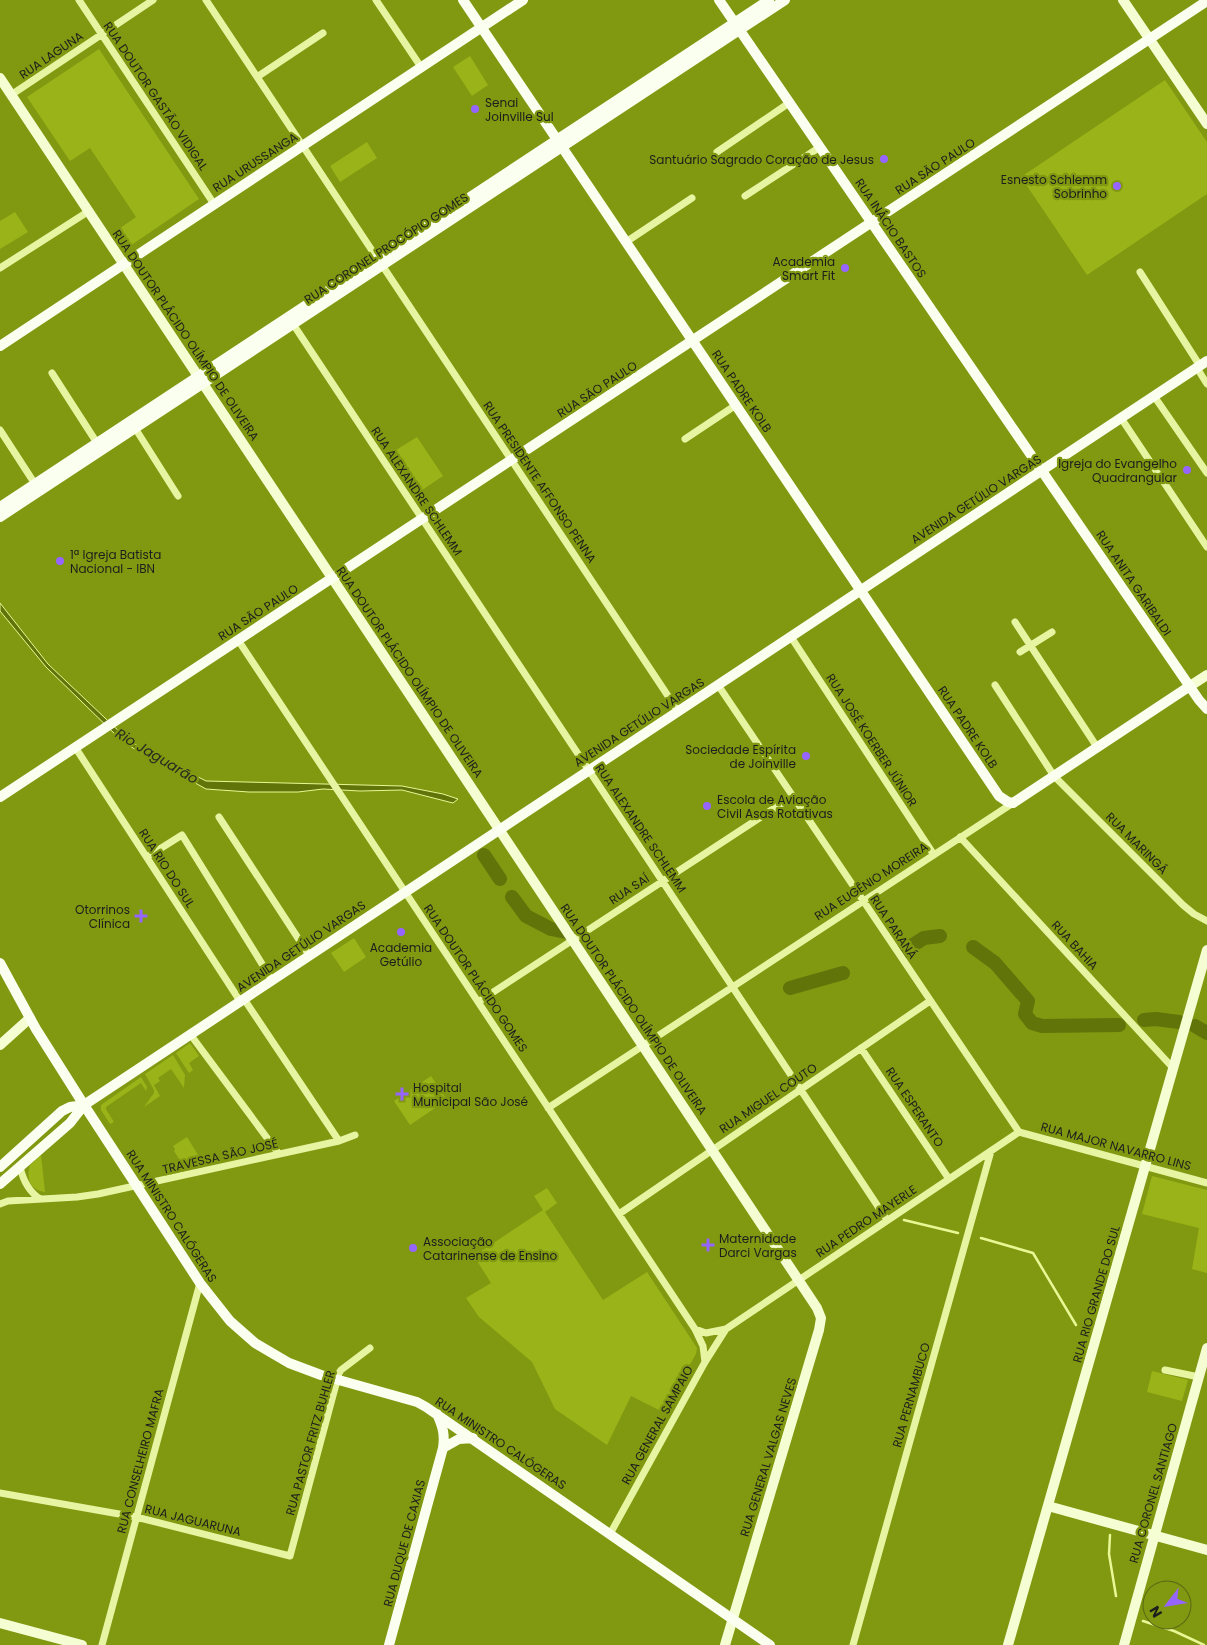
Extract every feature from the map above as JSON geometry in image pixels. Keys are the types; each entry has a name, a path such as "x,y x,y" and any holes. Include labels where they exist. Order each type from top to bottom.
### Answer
{"main road":[{"name":"RUA PADRE KOLB","path":"463,0 999,796"},
{"name":"RUA URUSSANGA","path":"0,346 523,0"},
{"name":"RUA INÁCIO BASTOS","path":"719,0 1042,471"},
{"name":"RUA CORONEL PROCÓPIO GOMES","path":"737,26 769,0"},
{"name":"RUA CORONEL PROCÓPIO GOMES","path":"0,517 135,428 201,380 737,26 785,0"},
{"path":"1123,0 1203,109 1207,124"},
{"name":"RUA SÃO PAULO","path":"0,797 1207,2"},
{"name":"RUA DOUTOR PLÁCIDO OLÍMPIO DE OLIVEIRA","path":"0,78 799,1280"},
{"name":"RUA CORONEL PROCÓPIO GOMES","path":"0,507 97,443 293,324 380,262"},
{"name":"AVENIDA GETÚLIO VARGAS","path":"84,1105 1201,365"},
{"name":"RUA ANITA GARIBALDI","path":"1042,471 1207,709"},
{"name":"RUA EUGÊNIO MOREIRA","path":"1013,802 1207,675"},
{"path":"999,796 1008,802 1013,802"},
{"name":"RUA RIO GRANDE DO SUL","path":"1008,1645 1207,950"},
{"name":"RUA MINISTRO CALÓGERAS","path":"0,963 30,1018 84,1105 200,1283 230,1321 255,1343 289,1363 337,1380 417,1402 436,1413 770,1645"},
{"path":"0,1045 30,1018"},
{"path":"0,1167 62,1111 70,1107 84,1105"},
{"path":"0,1184 70,1123 84,1105"},
{"name":"RUA GENERAL VALGAS NEVES","path":"725,1645 820,1324 817,1308 799,1280"},
{"name":"RUA CORONEL SANTIAGO","path":"1124,1645 1202,1373 1207,1348"},
{"name":"RUA DUQUE DE CAXIAS","path":"389,1645 443,1448 443,1427 436,1413"},
{"path":"443,1448 459,1439 473,1438"},
{"path":"1048,1506 1207,1550"},
{"path":"0,1623 82,1645"}],"street":[{"name":"RUA DOUTOR GASTÃO VIDIGAL","path":"78,0 214,204"},
{"name":"RUA LAGUNA","path":"11,95 153,0"},
{"name":"RUA PRESIDENTE AFFONSO PENNA","path":"206,0 678,711"},
{"path":"376,0 421,67"},
{"path":"257,77 323,32"},
{"path":"717,152 789,103"},
{"path":"745,196 820,147"},
{"path":"626,242 692,198"},
{"path":"0,268 89,211"},
{"path":"1140,272 1201,365 1207,384"},
{"name":"RUA ALEXANDRE SCHLEMM","path":"293,324 887,1220"},
{"path":"52,373 97,443"},
{"path":"1154,396 1207,473"},
{"path":"685,438 736,404"},
{"path":"1121,418 1207,547"},
{"path":"135,428 178,496"},
{"path":"0,430 35,484"},
{"path":"1015,622 1097,747"},
{"path":"1020,652 1052,632"},
{"name":"RUA JOSÉ KOERBER JÚNIOR","path":"790,637 934,855"},
{"name":"RUA DOUTOR PLÁCIDO GOMES","path":"238,640 695,1329 703,1346 705,1362"},
{"name":"RUA PARANÁ","path":"718,685 1019,1132"},
{"name":"RUA MARINGÁ","path":"995,685 1054,776 1183,905 1207,921"},
{"name":"RUA RIO DO SUL","path":"75,747 242,1000 339,1140"},
{"name":"RUA SAÍ","path":"478,1002 793,796"},
{"path":"999,796 999,812"},
{"name":"RUA EUGÊNIO MOREIRA","path":"548,1108 1013,802"},
{"path":"218,817 310,955"},
{"path":"147,857 182,835 272,980"},
{"name":"RUA BAHIA","path":"960,837 1173,1068"},
{"name":"RUA MIGUEL COUTO","path":"619,1214 930,1001"},
{"path":"190,1034 278,1154"},
{"name":"RUA ESPERANTO","path":"861,1048 949,1179"},
{"name":"RUA PEDRO MAYERLE","path":"726,1329 1019,1132"},
{"name":"RUA MAJOR NAVARRO LINS","path":"1019,1132 1207,1183"},
{"name":"TRAVESSA SÃO JOSÉ","path":"0,1204 8,1201 77,1197 137,1186 354,1135"},
{"name":"RUA PERNAMBUCO","path":"853,1645 991,1151"},
{"path":"20,1167 22,1178 28,1188 40,1199"},
{"name":"RUA CONSELHEIRO MAFRA","path":"102,1645 200,1283"},
{"path":"695,1329 706,1333 726,1329"},
{"name":"RUA GENERAL SAMPAIO","path":"610,1534 705,1362 726,1329"},
{"name":"RUA PASTOR FRITZ BUHLER","path":"290,1556 340,1370 370,1348"},
{"path":"1165,1370 1202,1373"},
{"name":"RUA JAGUARUNA","path":"0,1493 136,1517 290,1556"}],"shaded area":[{"path":"99,49 199,199 127,248 116,231 136,217 90,148 70,161 27,97"},
{"path":"470,56 488,85 472,96 453,67"},
{"name":"Esnesto Schlemm Sobrinho","path":"1165,80 1207,142 1207,194 1087,275 1021,177"},
{"path":"367,142 377,158 340,182 330,166"},
{"path":"15,212 28,232 0,249 0,221"},
{"path":"417,437 443,476 422,490 396,450"},
{"path":"354,938 366,957 344,972 331,953"},
{"path":"190,1043 199,1056 189,1063 193,1070 189,1073 176,1053"},
{"path":"173,1055 185,1075 184,1088 171,1069 158,1078 160,1081 154,1085 160,1096 144,1107 154,1093 145,1074"},
{"path":"431,1076 447,1100 410,1125 394,1101"},
{"path":"141,1077 147,1087 146,1091 141,1083 106,1107 114,1122 110,1124 101,1110 101,1105"},
{"path":"187,1137 203,1163 184,1167 174,1151 173,1146"},
{"path":"41,1155 45,1192 36,1189 29,1179 30,1165"},
{"path":"1152,1176 1207,1190 1207,1273 1192,1269 1199,1228 1142,1214"},
{"path":"547,1188 557,1203 545,1212 603,1300 647,1272 697,1348 696,1354 663,1412 631,1396 607,1445 555,1409 532,1362 479,1317 466,1298 491,1283 474,1256 543,1210 534,1196"},
{"path":"1152,1371 1188,1380 1182,1401 1147,1392"}],"water":[{"name":"Rio Jaguarão","path":"0,603 48,664 124,736 136,745 206,781 402,786 458,799 453,803 402,790 360,791 323,789 298,792 249,792 206,789 133,748 117,736 46,667 0,611"}],"waterway":[{"name":"Rio Jaguarão","path":"484,855 500,879"},
{"name":"Rio Jaguarão","path":"512,897 526,916 551,929 566,932"},
{"name":"Rio Jaguarão","path":"902,952 924,938 940,936"},
{"name":"Rio Jaguarão","path":"973,947 995,963 1028,1001 1025,1014 1032,1023 1042,1026 1119,1025"},
{"name":"Rio Jaguarão","path":"790,988 843,973"},
{"name":"Rio Jaguarão","path":"1144,1020 1156,1019 1179,1022"},
{"name":"Rio Jaguarão","path":"1195,1026 1207,1033"},
{"path":"904,1220 958,1233"},
{"path":"981,1238 1033,1253 1076,1325"},
{"path":"1110,1535 1109,1554 1116,1596"},
{"path":"1171,1630 1204,1645"}],"place":[{"name":"Senai Joinville Sul","path":"475,109"},
{"name":"Santuário Sagrado Coração de Jesus","path":"884,159"},
{"name":"Esnesto Schlemm Sobrinho","path":"1117,186"},
{"name":"Academia Smart Fit","path":"845,268"},
{"name":"Igreja do Evangelho Quadrangular","path":"1187,470"},
{"name":"1ª Igreja Batista Nacional - IBN","path":"60,561"},
{"name":"Sociedade Espírita de Joinville","path":"806,756"},
{"name":"Escola de Aviação Civil Asas Rotativas","path":"707,806"},
{"name":"Otorrinos Clínica","path":"141,916"},
{"name":"Academia Getúlio","path":"401,932"},
{"name":"Hospital Municipal São José","path":"402,1094"},
{"name":"Maternidade Darci Vargas","path":"708,1245"},
{"name":"Associação Catarinense de Ensino","path":"413,1248"}]}
